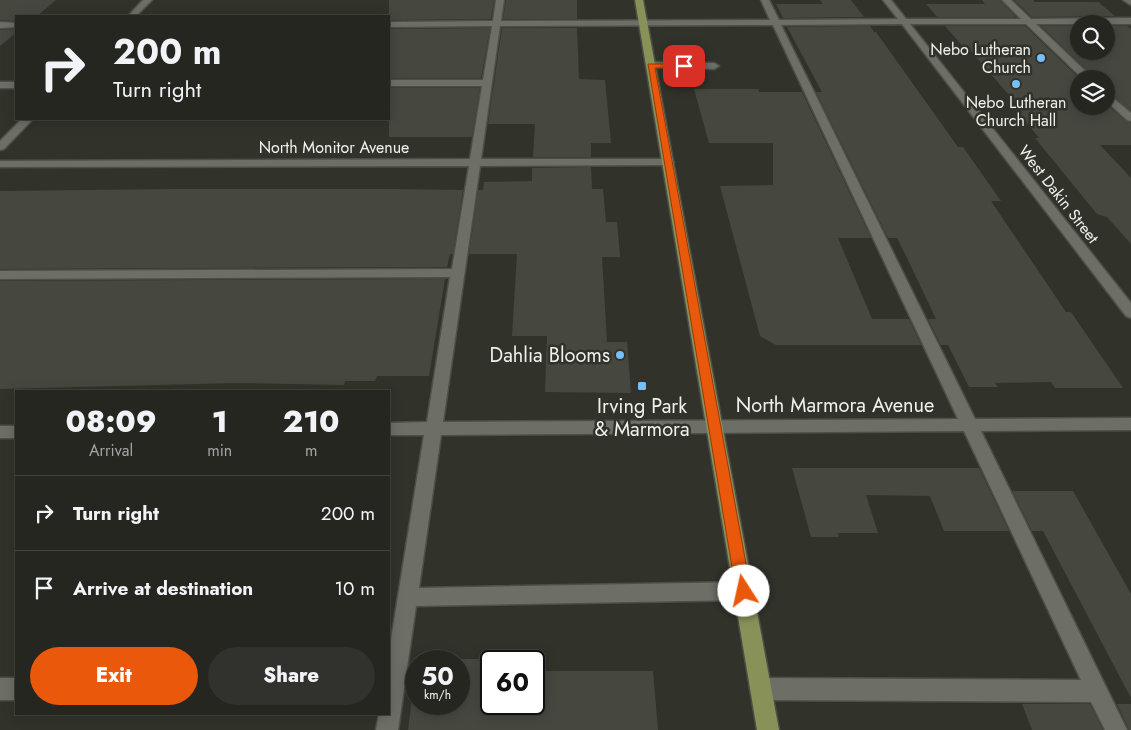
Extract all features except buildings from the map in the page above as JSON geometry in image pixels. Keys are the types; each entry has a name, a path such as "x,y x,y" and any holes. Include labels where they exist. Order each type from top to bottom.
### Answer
{"main road":[{"path":"639,0 768,730"}],"street":[{"path":"133,15 148,0"},
{"path":"391,685 407,597 500,0"},
{"path":"765,0 1116,730"},
{"name":"West Dakin Street","path":"887,0 1131,313"},
{"path":"1006,0 1080,70"},
{"path":"1127,0 1131,3"},
{"path":"390,24 1131,21"},
{"path":"0,25 15,25"},
{"path":"651,65 714,66"},
{"path":"390,84 487,83"},
{"path":"0,85 15,85"},
{"path":"1115,103 1131,118"},
{"path":"0,147 27,120"},
{"name":"North Monitor Avenue","path":"0,164 668,162"},
{"path":"0,275 457,273"},
{"name":"North Marmora Avenue","path":"390,429 1131,424"},
{"path":"0,432 15,432"},
{"path":"407,597 744,591"},
{"path":"0,689 15,688"},
{"path":"761,689 1098,691"},
{"path":"387,730 388,715"}],"place":[{"name":"Nebo Lutheran Church","path":"1041,58"},
{"name":"Nebo Lutheran Church Hall","path":"1016,84"},
{"name":"Dahlia Blooms","path":"620,355"},
{"name":"Irving Park & Marmora","path":"642,386"}],"route":[{"path":"684,66 651,65 744,591"}]}
